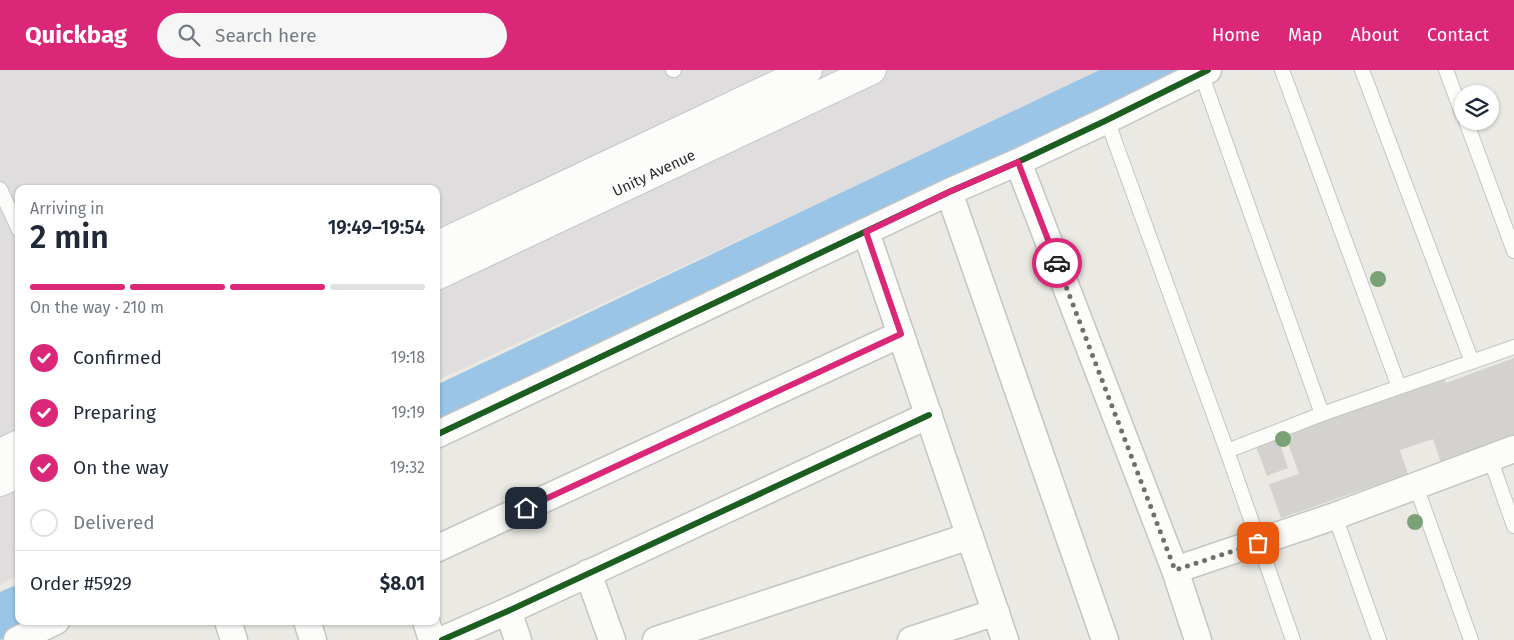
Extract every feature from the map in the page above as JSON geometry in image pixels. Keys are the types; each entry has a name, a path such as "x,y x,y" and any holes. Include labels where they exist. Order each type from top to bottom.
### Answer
{"street":[{"name":"Unity Avenue","path":"440,244 808,70"},
{"name":"Unity Avenue","path":"440,274 872,70"},
{"path":"440,434 949,192 1107,120 1204,72"},
{"path":"1018,162 1175,570 1198,640"},
{"path":"949,192 1105,640"},
{"path":"866,232 1006,640"},
{"path":"440,547 901,334"},
{"path":"442,640 929,415"},
{"path":"0,453 15,446"},
{"path":"1175,570 1335,516 1514,449"},
{"path":"0,482 15,475"},
{"path":"656,640 970,536"},
{"path":"588,573 612,640"},
{"path":"508,611 518,640"},
{"path":"911,640 996,612"},
{"path":"16,640 48,625"},
{"path":"229,625 234,640"},
{"path":"308,625 313,640"},
{"path":"427,625 432,640"}],"lane":[{"path":"1282,70 1399,388"},
{"path":"1362,70 1472,362"},
{"path":"1446,70 1454,92"},
{"path":"1204,72 1322,414"},
{"path":"1107,120 1227,451 1293,640"},
{"path":"1469,130 1514,251"},
{"path":"0,189 15,221"},
{"path":"1227,451 1322,414 1514,346"},
{"path":"1490,458 1514,526"},
{"path":"1416,486 1471,640"},
{"path":"1335,516 1379,640"}],"shaded area":[{"path":"0,70 1105,70 440,379 440,185 15,185 15,577 0,584"}],"building":[{"path":"1514,358 1514,437 1441,463 1433,439 1400,450 1408,474 1281,518 1269,484 1299,474 1285,434 1444,379 1446,383"},
{"path":"1278,438 1288,468 1267,476 1256,446"}],"waterway":[{"path":"440,408 1152,70"},
{"path":"0,617 15,610"}],"cycle path":[{"path":"440,433 949,192 1107,120 1208,70"},
{"path":"442,640 929,415"}],"way so far":[{"path":"1057,263 1175,570 1258,543"}],"route":[{"path":"526,508 901,334 866,232 949,192 1018,162 1057,263"}]}
